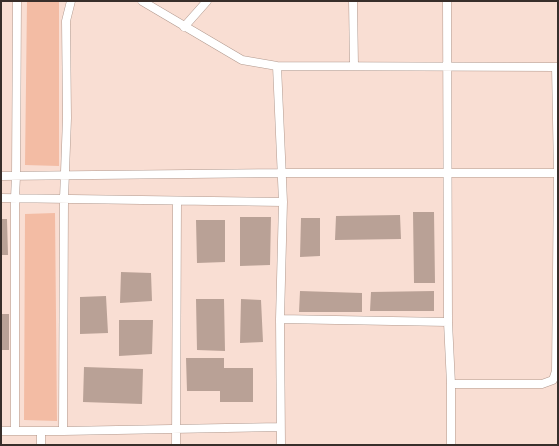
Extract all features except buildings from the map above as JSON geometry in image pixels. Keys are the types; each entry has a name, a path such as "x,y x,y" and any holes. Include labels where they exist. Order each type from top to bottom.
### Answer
{"street":[{"path":"15,431 17,1"},
{"path":"63,431 64,200 67,118 66,21 71,1"},
{"path":"142,1 242,60 277,66 557,67 558,173 556,371 552,380 542,384 451,384"},
{"path":"184,27 206,1"},
{"path":"353,1 354,66"},
{"path":"447,1 449,173 448,322 451,384 451,445"},
{"path":"277,66 283,202 280,319 281,445"},
{"path":"1,176 282,173 558,173"},
{"path":"1,198 283,202"},
{"path":"176,445 177,201"},
{"path":"280,319 448,322"},
{"path":"1,430 63,431 280,427"},
{"path":"41,431 41,445"}],"shaded area":[{"path":"27,1 59,1 59,166 25,165"},
{"path":"55,213 57,421 24,420 25,214"}]}
